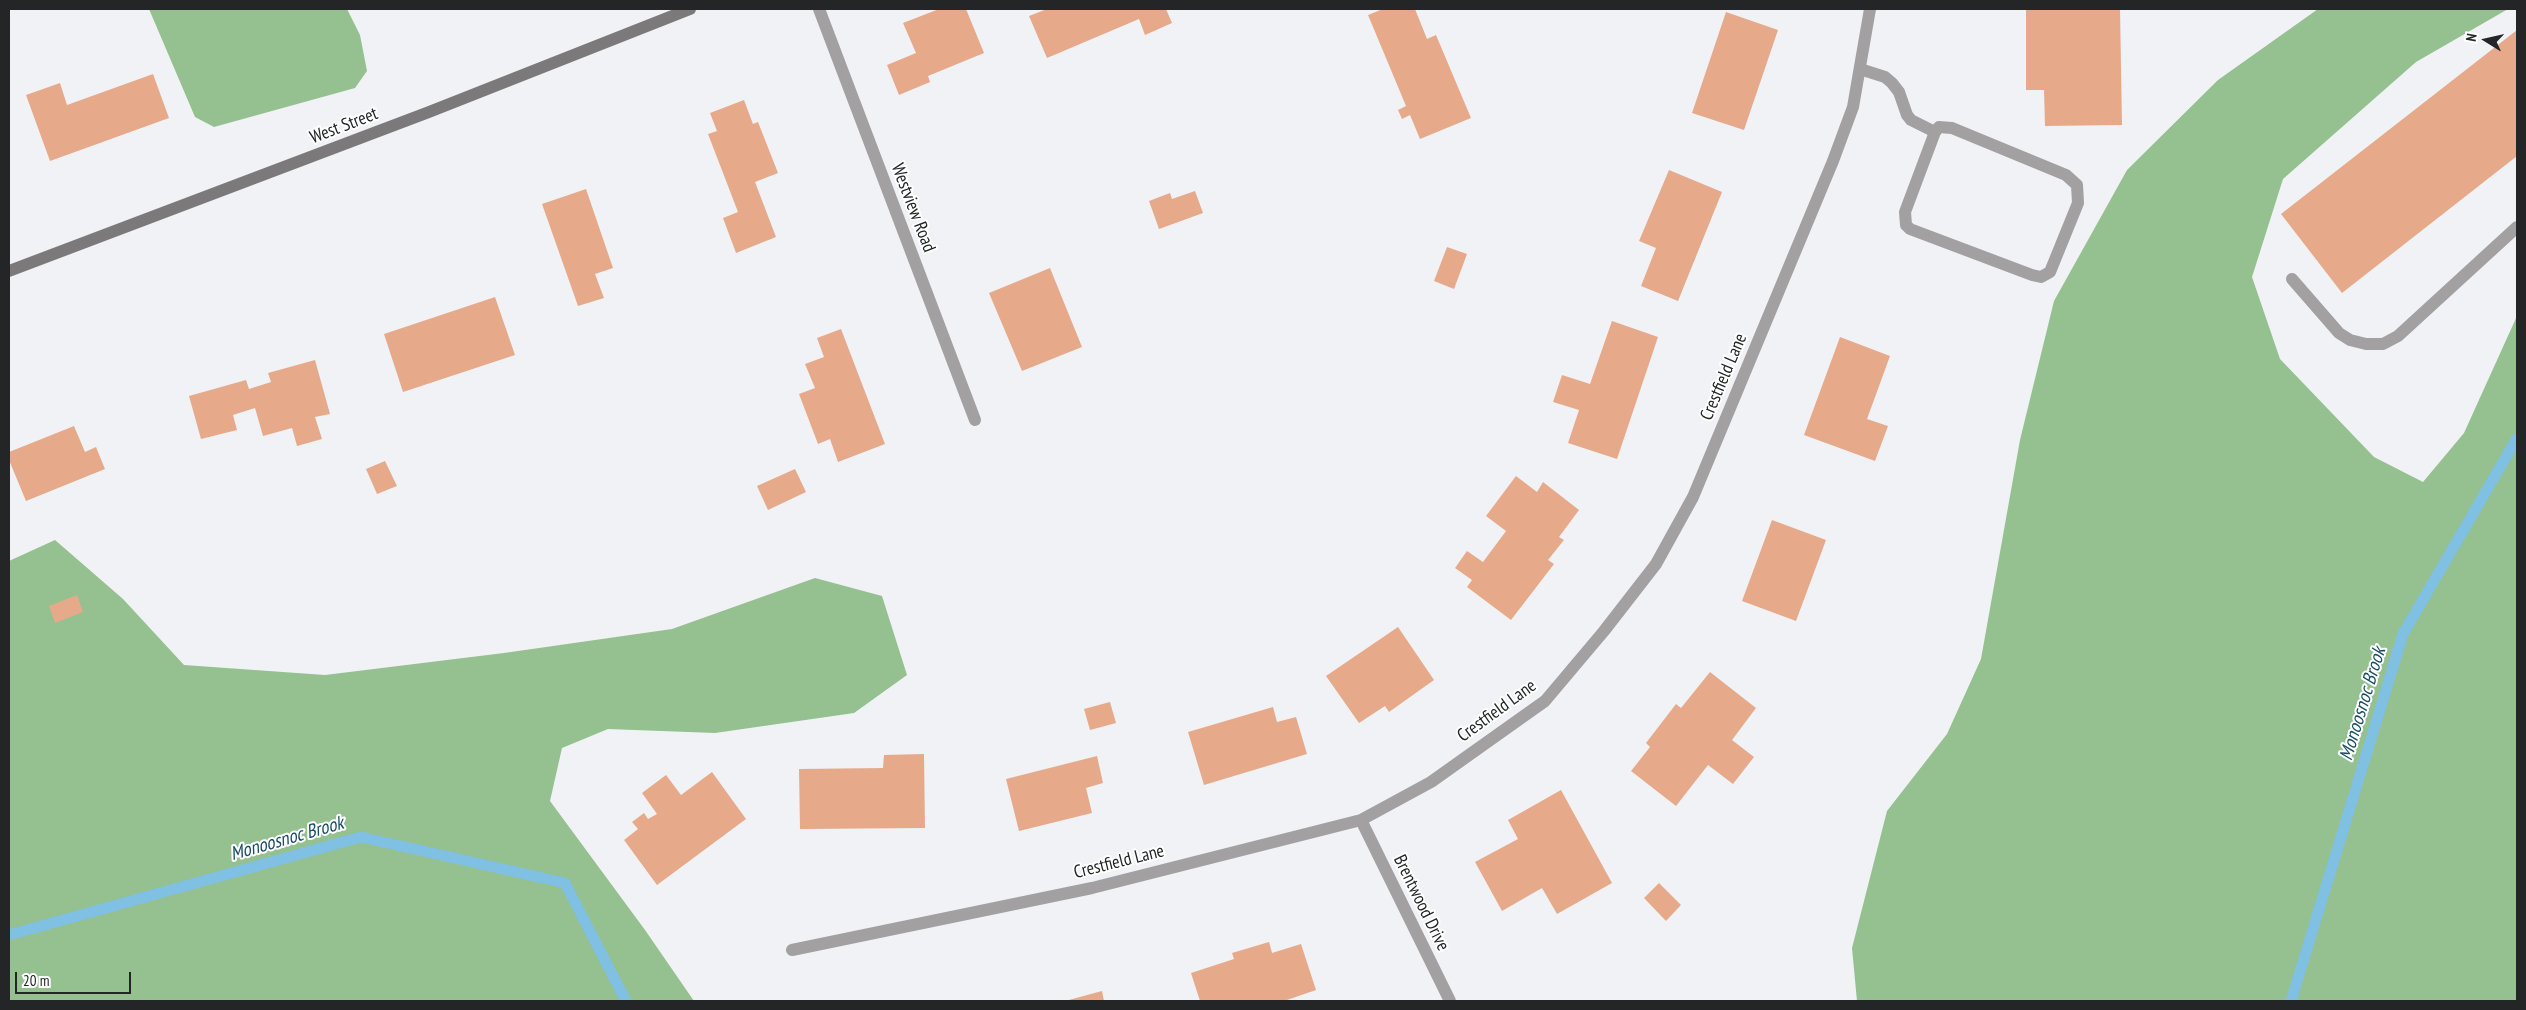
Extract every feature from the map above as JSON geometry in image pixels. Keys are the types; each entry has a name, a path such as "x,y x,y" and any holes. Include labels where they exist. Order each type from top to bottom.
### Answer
{"main road":[{"name":"West Street","path":"9,271 420,116 690,9"}],"street":[{"name":"Westview Road","path":"819,9 975,420"},
{"name":"Crestfield Lane","path":"792,950 1092,888 1360,820 1432,782 1545,702 1656,564 1694,497 1833,161 1853,107 1870,9"},
{"path":"1860,69 1885,77 1899,92 1907,115 1911,120 1935,132"},
{"path":"1939,127 1952,128 2066,175 2077,185 2078,203 2050,272 2041,277 1910,229 1906,225 1905,212 1935,132 1939,127"},
{"path":"2292,279 2339,333 2350,340 2366,344 2383,344 2398,336 2517,228"},
{"name":"Brentwood Drive","path":"1360,820 1450,1001"}],"green space":[{"path":"149,9 347,9 360,35 367,71 355,88 214,127 195,117"},
{"path":"2318,9 2508,9 2416,62 2283,179 2252,277 2280,359 2374,457 2423,482 2464,433 2517,316 2517,1001 1857,1001 1852,948 1887,811 1947,734 1981,659 2020,440 2054,301 2127,170 2218,80"},
{"path":"55,540 123,599 184,665 325,675 504,653 672,629 815,578 882,596 907,675 854,713 715,733 608,729 562,748 550,801 645,930 694,1001 9,1001 9,561"}],"building":[{"path":"939,9 966,9 984,53 928,76 930,82 899,95 887,65 916,53 903,23"},
{"path":"1047,9 1166,9 1172,23 1145,35 1139,19 1047,58 1029,16"},
{"path":"1383,9 1415,9 1427,39 1436,35 1471,118 1420,139 1410,115 1402,119 1398,110 1406,106 1368,15"},
{"path":"2026,9 2120,9 2122,125 2045,126 2044,90 2026,90"},
{"path":"1726,12 1778,30 1744,130 1692,113"},
{"path":"2517,30 2517,156 2342,293 2281,214"},
{"path":"153,74 169,118 50,161 26,95 60,83 67,105"},
{"path":"744,100 753,124 758,122 778,173 755,182 776,237 736,253 723,218 738,212 708,134 717,131 710,113"},
{"path":"1669,170 1722,192 1678,301 1641,286 1656,248 1639,241"},
{"path":"586,189 613,268 595,274 604,298 578,306 542,204"},
{"path":"1195,191 1203,213 1159,229 1149,201 1170,193 1172,199"},
{"path":"1447,247 1467,254 1454,289 1434,281"},
{"path":"1050,268 1082,347 1022,371 989,293"},
{"path":"495,297 515,355 403,392 384,334"},
{"path":"1612,321 1658,337 1617,459 1568,443 1579,410 1553,402 1562,375 1590,384"},
{"path":"841,329 885,444 838,462 830,439 818,444 799,394 815,388 805,364 824,357 817,338"},
{"path":"1840,337 1890,356 1867,419 1888,426 1875,461 1804,435"},
{"path":"315,360 330,414 315,417 322,439 297,446 292,428 263,436 255,408 233,415 237,430 201,439 189,396 246,380 249,389 271,382 268,373"},
{"path":"74,426 85,452 96,447 105,469 26,501 9,460 9,452"},
{"path":"385,461 397,486 377,494 366,469"},
{"path":"795,469 806,492 768,510 757,486"},
{"path":"1516,476 1537,492 1543,482 1579,510 1559,537 1564,540 1548,560 1554,564 1511,620 1467,587 1472,580 1455,568 1467,551 1483,562 1506,531 1486,516"},
{"path":"1772,520 1826,540 1796,621 1742,601"},
{"path":"77,595 83,612 55,623 49,606"},
{"path":"1398,627 1434,680 1389,712 1385,706 1359,723 1326,676"},
{"path":"1710,672 1756,708 1732,740 1754,757 1733,784 1708,765 1676,806 1631,771 1650,747 1646,743 1676,704 1681,708"},
{"path":"1110,702 1116,723 1090,730 1084,709"},
{"path":"1273,707 1277,722 1296,717 1307,754 1204,785 1188,732"},
{"path":"924,754 925,828 800,829 799,769 883,768 884,755"},
{"path":"1097,756 1103,783 1086,788 1092,813 1019,831 1006,779"},
{"path":"712,772 746,819 657,885 624,840 638,829 632,822 644,813 648,819 657,814 642,793 666,775 681,795"},
{"path":"1561,790 1612,883 1557,914 1542,888 1502,911 1475,862 1518,839 1508,820"},
{"path":"1659,883 1681,905 1666,921 1644,898"},
{"path":"1269,942 1272,953 1301,944 1316,990 1284,1001 1200,1001 1191,973 1234,959 1232,953"},
{"path":"1102,991 1104,1001 1065,1001"}],"waterway":[{"name":"Monoosnoc Brook","path":"2291,1001 2403,634 2517,438"},
{"name":"Monoosnoc Brook","path":"9,935 361,837 565,883 626,1001"}]}
